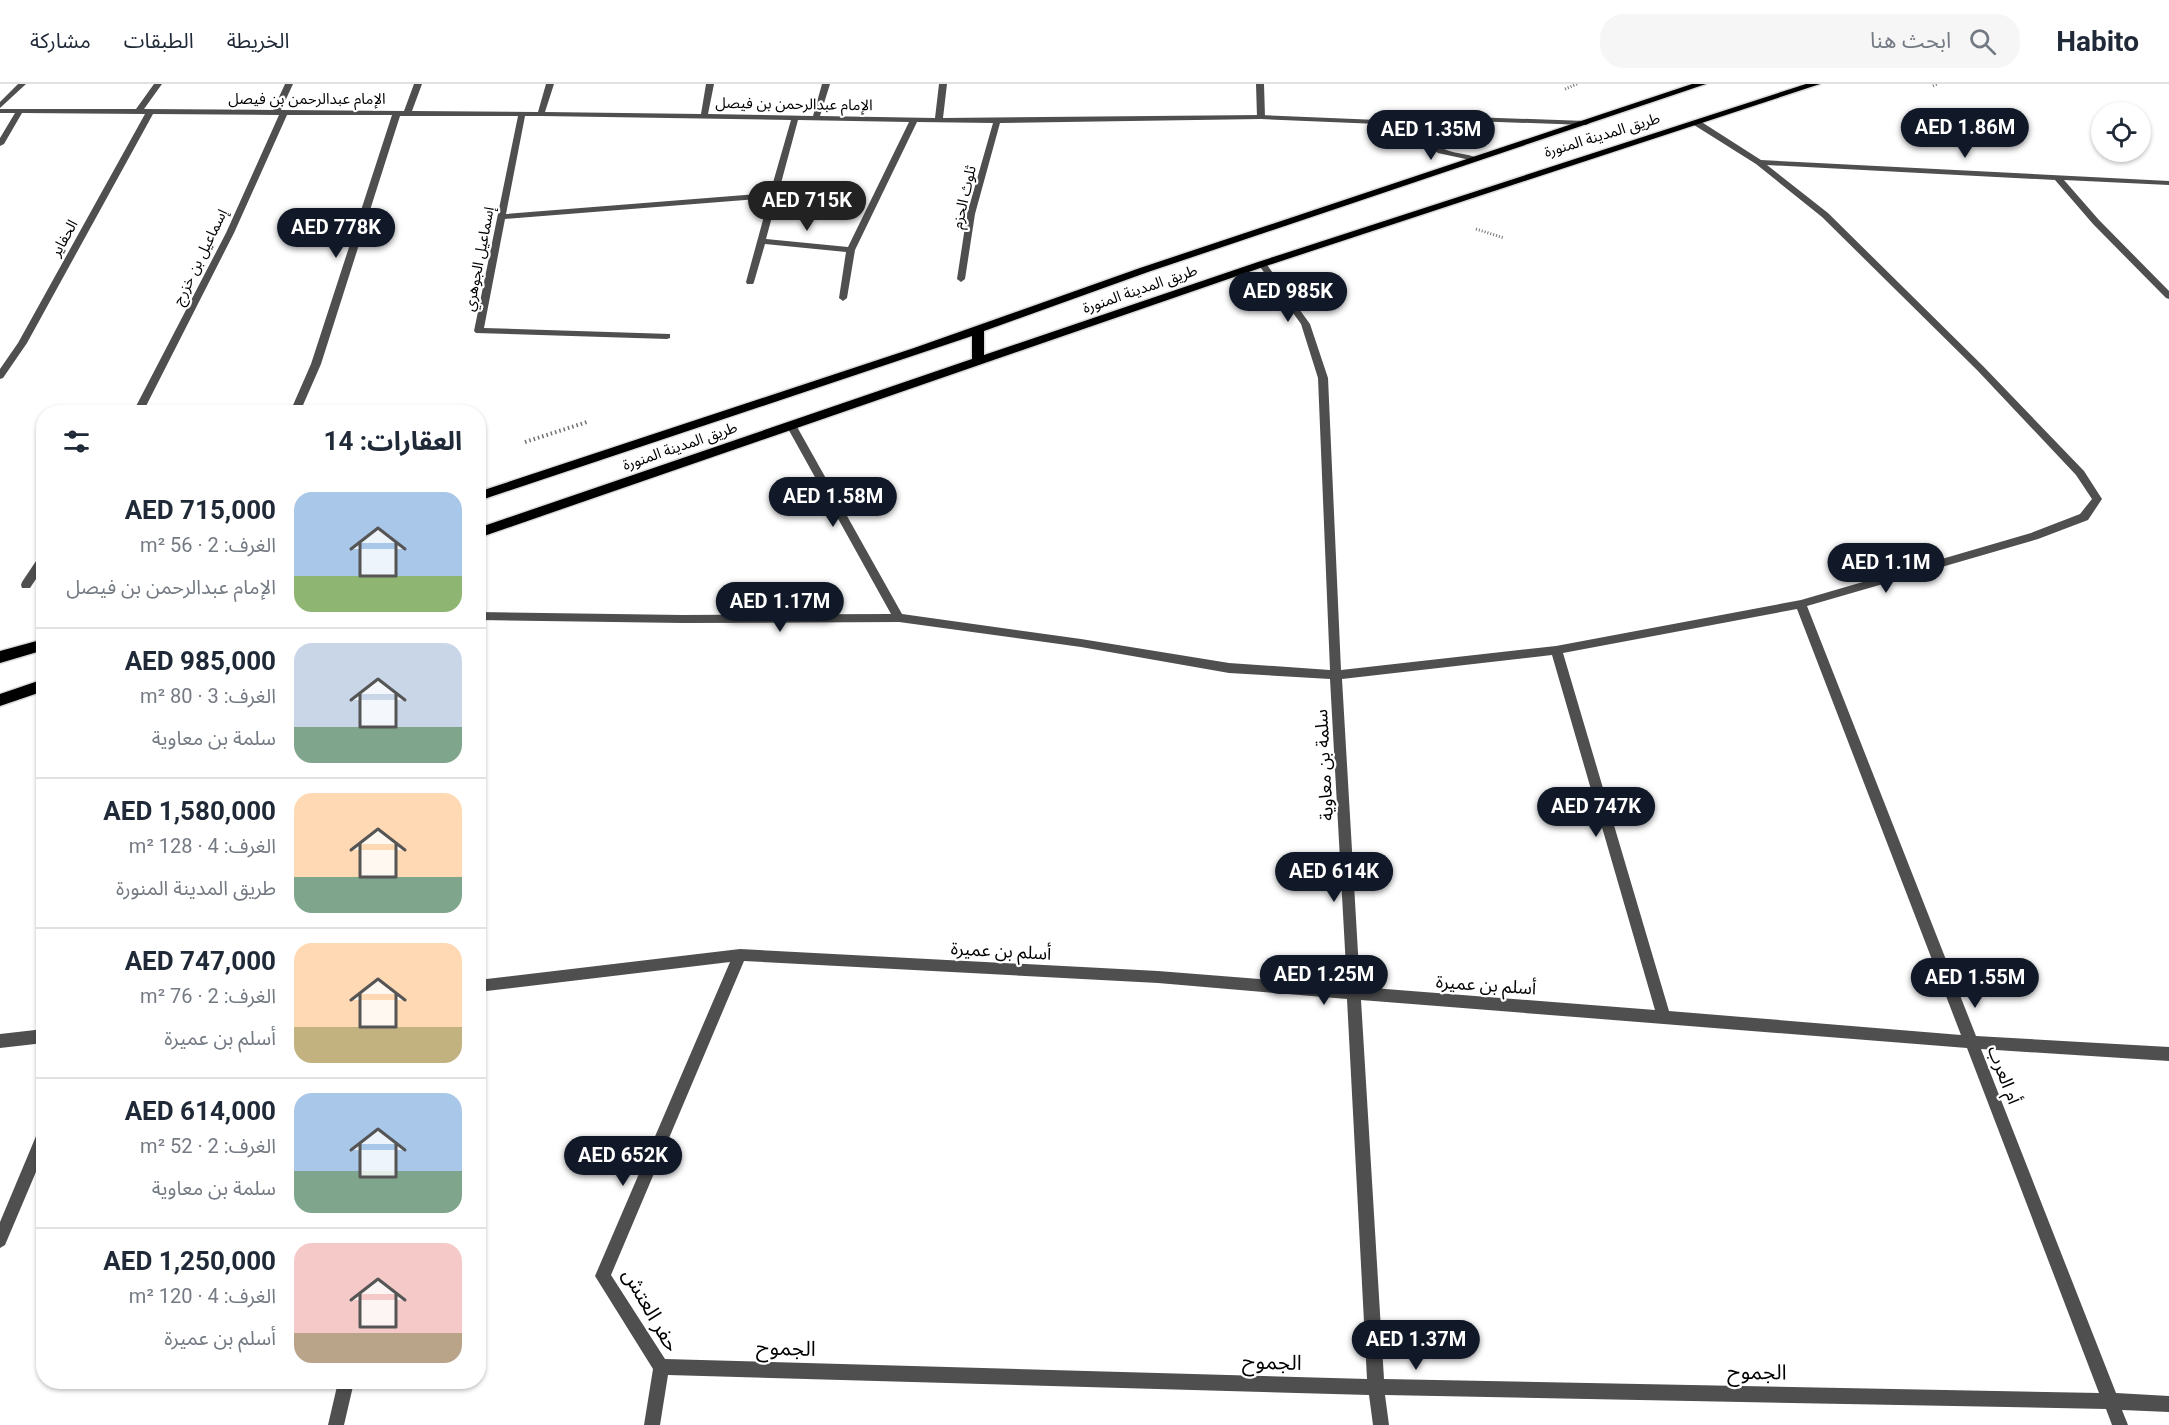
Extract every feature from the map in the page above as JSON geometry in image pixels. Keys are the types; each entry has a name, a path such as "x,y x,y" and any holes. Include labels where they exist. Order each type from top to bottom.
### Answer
{"main road":[{"name":"طريق المدينة المنورة","path":"486,494 978,330 1144,270 1701,84"},
{"name":"طريق المدينة المنورة","path":"486,530 1262,264 1815,84"},
{"path":"978,330 978,362"},
{"path":"0,657 36,646"},
{"path":"0,700 36,688"}],"street":[{"path":"0,106 22,84"},
{"path":"138,112 158,84"},
{"name":"إسماعيل بن خزرج","path":"142,405 230,233 280,112 289,84"},
{"path":"298,405 316,364 402,113 418,84"},
{"path":"542,114 550,84"},
{"path":"704,116 710,84"},
{"path":"816,118 826,84"},
{"path":"939,120 943,84"},
{"path":"1260,84 1261,117"},
{"name":"الإمام عبدالرحمن بن فيصل","path":"0,111 542,114 997,121 1261,117 1402,123 1443,118 1586,123"},
{"path":"0,144 20,111"},
{"name":"الحفاير","path":"0,376 22,343 150,112"},
{"name":"إسماعيل الجوهري","path":"522,114 479,331 667,336"},
{"path":"750,282 795,118"},
{"path":"843,298 851,250 914,120"},
{"name":"ثلوث الحزم","path":"961,279 971,214 997,121"},
{"path":"1402,123 1417,130 1437,150 1453,156 1475,159"},
{"path":"486,616 683,619 899,618 1081,643 1229,668 1336,675 1556,650 1801,604 2034,536 2084,517 2097,499 2080,473 1980,368 1825,215 1760,162 1697,123"},
{"path":"1760,162 2169,183"},
{"path":"2058,178 2096,222 2169,296"},
{"path":"501,217 774,195"},
{"path":"761,241 851,250"},
{"name":"سلمة بن معاوية","path":"1262,264 1305,324 1323,378 1336,675 1376,1387 1381,1425"},
{"path":"791,425 899,618"},
{"path":"26,585 36,570"},
{"name":"أم العرب","path":"1801,604 2120,1425"},
{"path":"1556,650 1664,1017"},
{"name":"أسلم بن عميرة","path":"486,985 740,955 1146,976 1971,1042 2169,1054"},
{"name":"حفر العتش","path":"652,1425 661,1367 603,1276 740,955"},
{"path":"0,1041 36,1037"},
{"path":"0,1240 36,1153"},
{"name":"الجموح","path":"661,1367 1376,1387 2169,1404"},
{"path":"336,1425 344,1389"}],"path":[{"path":"1933,86 1937,84"}]}
